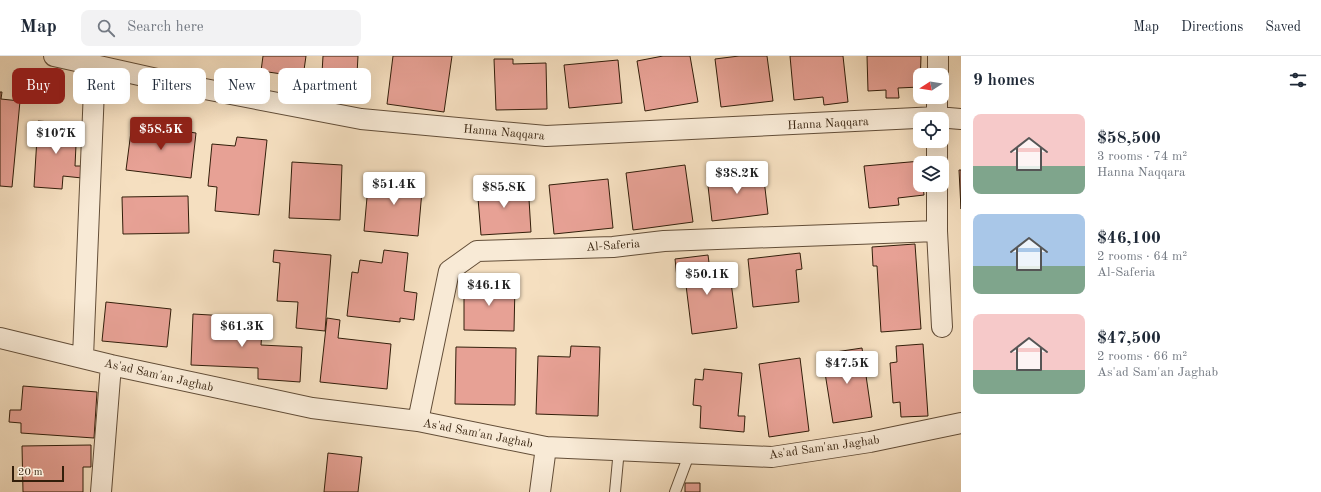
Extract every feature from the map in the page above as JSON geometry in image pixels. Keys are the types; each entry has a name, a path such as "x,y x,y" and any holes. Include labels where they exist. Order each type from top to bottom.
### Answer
{"street":[{"name":"Hanna Naqqara","path":"54,56 184,85 361,119 546,136 913,119"},
{"path":"938,56 938,68"},
{"path":"83,357 95,65"},
{"name":"Hanna Naqqara","path":"949,119 961,120"},
{"path":"937,192 937,231 942,327"},
{"name":"Al-Saferia","path":"418,421 449,271 477,251 613,247 664,241 937,231"},
{"name":"As'ad Sam'an Jaghab","path":"0,338 111,365 312,408 418,421 546,447 690,452 772,457 870,442 961,423"},
{"path":"102,492 111,365"},
{"path":"540,492 546,447"}],"lane":[{"path":"615,492 619,449"},
{"path":"675,492 690,452"}],"building":[{"path":"263,56 306,56 304,68 278,68 278,73 270,72 270,68 261,68"},
{"path":"323,56 358,56 357,68 322,68"},
{"path":"393,56 452,56 444,112 387,104"},
{"path":"663,56 690,56 698,102 645,111 637,61"},
{"path":"739,56 767,56 773,101 721,107 715,59"},
{"path":"790,56 843,56 848,102 824,105 823,97 794,100"},
{"path":"867,56 921,56 921,68 913,68 913,87 898,88 899,98 886,98 886,90 868,91"},
{"path":"494,59 513,59 513,64 546,63 547,109 496,110"},
{"path":"618,60 622,103 569,108 564,65"},
{"path":"0,92 2,92 1,99 12,100 12,104 20,104 12,187 0,186"},
{"path":"38,121 77,124 75,166 83,166 82,178 63,176 62,189 34,187"},
{"path":"132,124 196,133 191,178 126,170"},
{"path":"237,137 267,140 259,215 215,211 217,187 208,186 212,144 235,146"},
{"path":"292,162 342,165 340,220 289,218"},
{"path":"913,162 913,192 924,192 924,195 898,198 899,205 869,208 864,166"},
{"path":"741,164 742,174 763,171 768,214 712,221 707,177 732,174 731,165"},
{"path":"685,165 693,222 633,230 626,173"},
{"path":"959,170 961,170 961,209"},
{"path":"369,175 423,180 418,236 364,231"},
{"path":"608,179 613,228 554,234 549,185"},
{"path":"528,183 531,232 481,235 477,186"},
{"path":"188,196 189,233 123,234 122,197"},
{"path":"915,244 921,329 881,332 877,266 873,266 872,247"},
{"path":"274,250 331,255 325,331 296,328 298,302 277,301 280,263 273,262"},
{"path":"384,250 408,253 404,291 417,293 414,320 400,318 400,322 347,316 352,272 358,273 360,260 382,263"},
{"path":"800,253 802,269 796,270 799,302 753,307 748,259"},
{"path":"708,255 711,278 730,275 737,328 692,334 685,277 677,278 675,259"},
{"path":"464,284 515,285 514,331 464,330"},
{"path":"106,302 171,309 167,347 102,341"},
{"path":"193,314 263,318 261,345 302,347 300,382 258,379 258,368 191,365"},
{"path":"327,318 340,320 338,338 391,344 387,389 320,382"},
{"path":"923,344 928,416 901,417 900,402 893,403 890,363 897,362 896,346"},
{"path":"571,346 600,347 598,416 536,414 538,356 570,357"},
{"path":"456,347 516,348 515,405 455,404"},
{"path":"862,348 872,417 833,423 822,354"},
{"path":"800,358 809,431 769,437 759,364"},
{"path":"704,369 742,373 738,416 745,416 744,432 700,428 701,406 693,405 695,379 703,380"},
{"path":"23,386 97,392 94,438 21,433 21,423 9,422 10,410 21,410"},
{"path":"91,445 91,467 83,467 83,492 23,492 22,446"},
{"path":"328,453 362,457 358,492 324,492"},
{"path":"685,483 700,483 700,492 685,492"}]}
